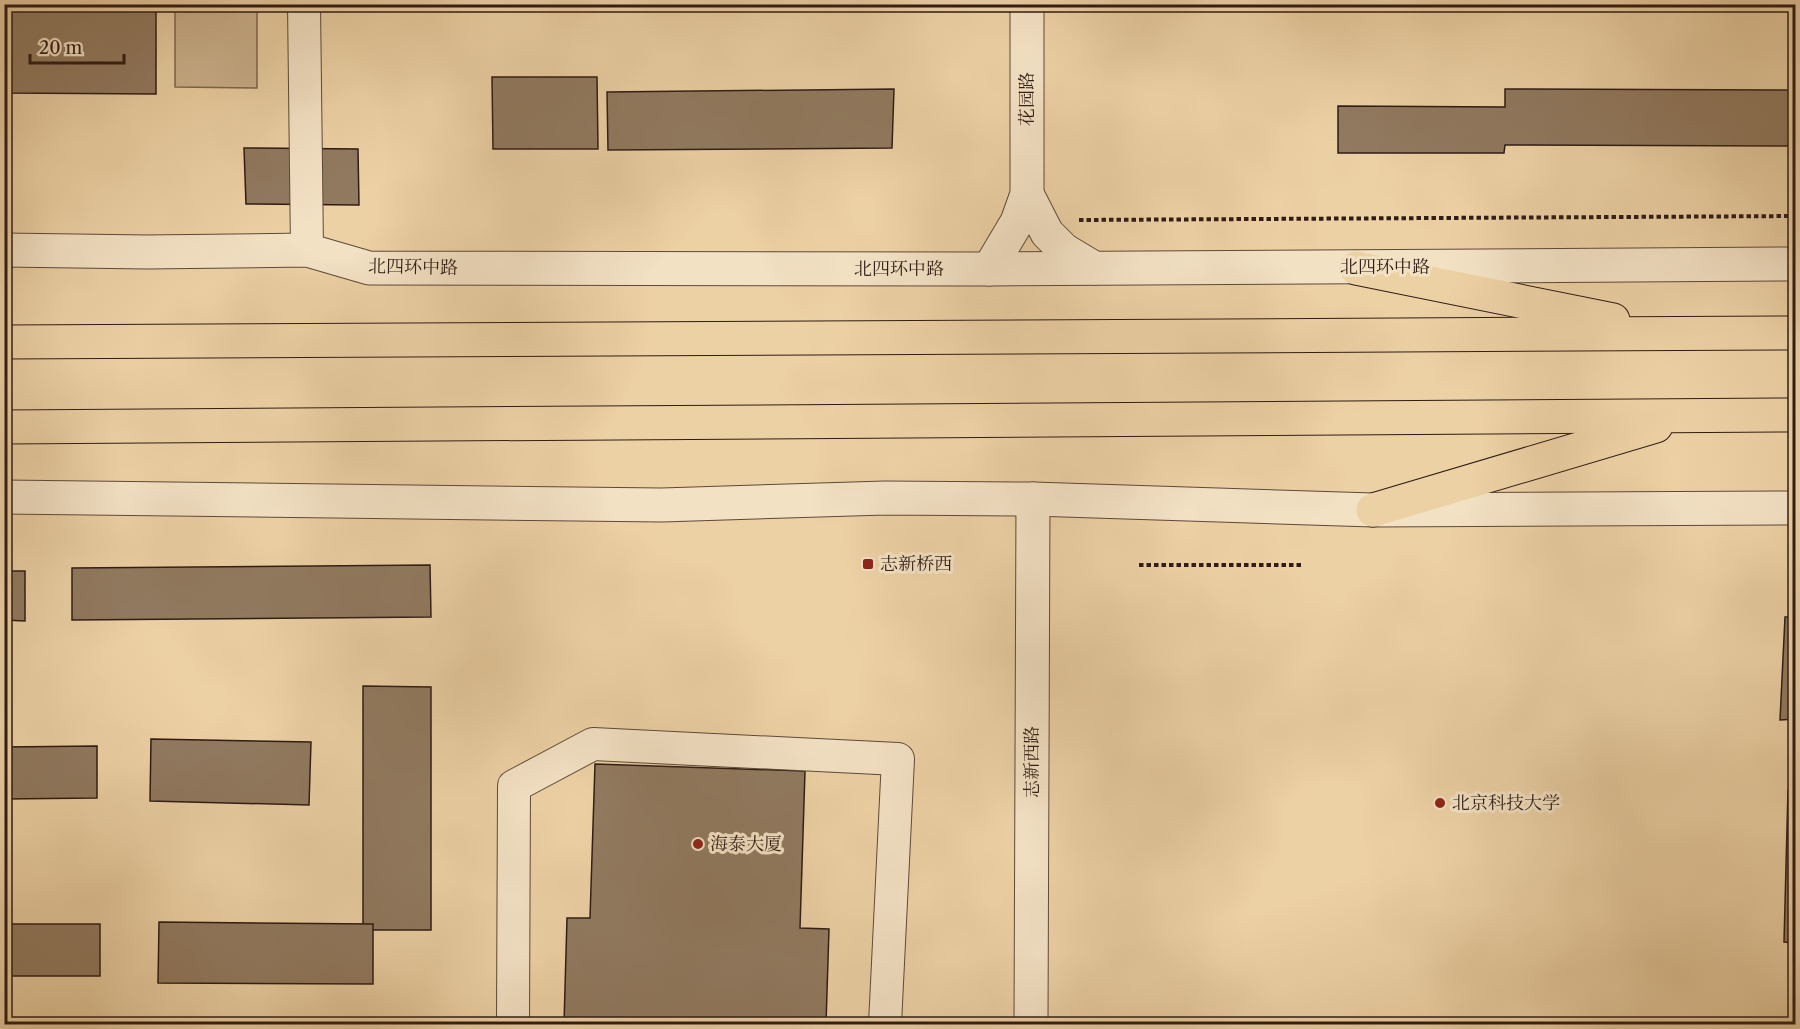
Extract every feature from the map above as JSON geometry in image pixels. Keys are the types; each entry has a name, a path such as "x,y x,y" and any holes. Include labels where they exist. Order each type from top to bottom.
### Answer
{"highway":[{"path":"1356,268 1679,333"},
{"path":"4,342 1796,333"},
{"path":"1373,510 1692,415"},
{"path":"4,427 1796,415"}],"street":[{"path":"304,4 307,250"},
{"name":"花园路","path":"1027,4 1027,194"},
{"path":"1027,194 1047,233 1064,250 1094,268"},
{"path":"989,269 1017,222 1027,194"},
{"name":"北四环中路","path":"4,250 147,252 307,250 369,268 1356,268 1796,264"},
{"path":"4,497 662,505 885,498 1033,499 1373,510 1796,508"},
{"name":"志新西路","path":"1031,1024 1033,499"},
{"path":"513,1024 514,786 593,744 897,759 885,1024"}],"path":[{"path":"1076,220 1796,216"},
{"path":"1139,565 1301,565"}],"shaded area":[{"path":"175,5 257,5 257,88 175,87"}],"building":[{"path":"4,8 156,8 156,94 4,93"},
{"path":"492,77 597,77 598,149 493,149"},
{"path":"894,89 892,148 608,150 607,92"},
{"path":"1505,89 1796,90 1796,146 1505,145 1504,153 1338,153 1338,106 1505,107"},
{"path":"244,148 358,149 359,205 246,204"},
{"path":"430,565 431,617 72,620 72,568"},
{"path":"4,571 25,571 25,621 4,620"},
{"path":"1785,617 1796,617 1796,719 1780,720"},
{"path":"363,686 431,687 431,930 363,930"},
{"path":"151,739 311,742 309,805 150,801"},
{"path":"97,746 97,798 4,799 4,747"},
{"name":"海泰大厦","path":"595,764 805,771 800,928 829,929 826,1024 564,1024 567,918 590,918"},
{"path":"1788,790 1796,790 1796,943 1784,942"},
{"path":"159,922 373,924 373,984 158,983"},
{"path":"4,924 100,924 100,976 4,976"}],"place":[{"name":"志新桥西","path":"868,564"},
{"name":"北京科技大学","path":"1440,803"},
{"name":"海泰大厦","path":"698,844"}]}
